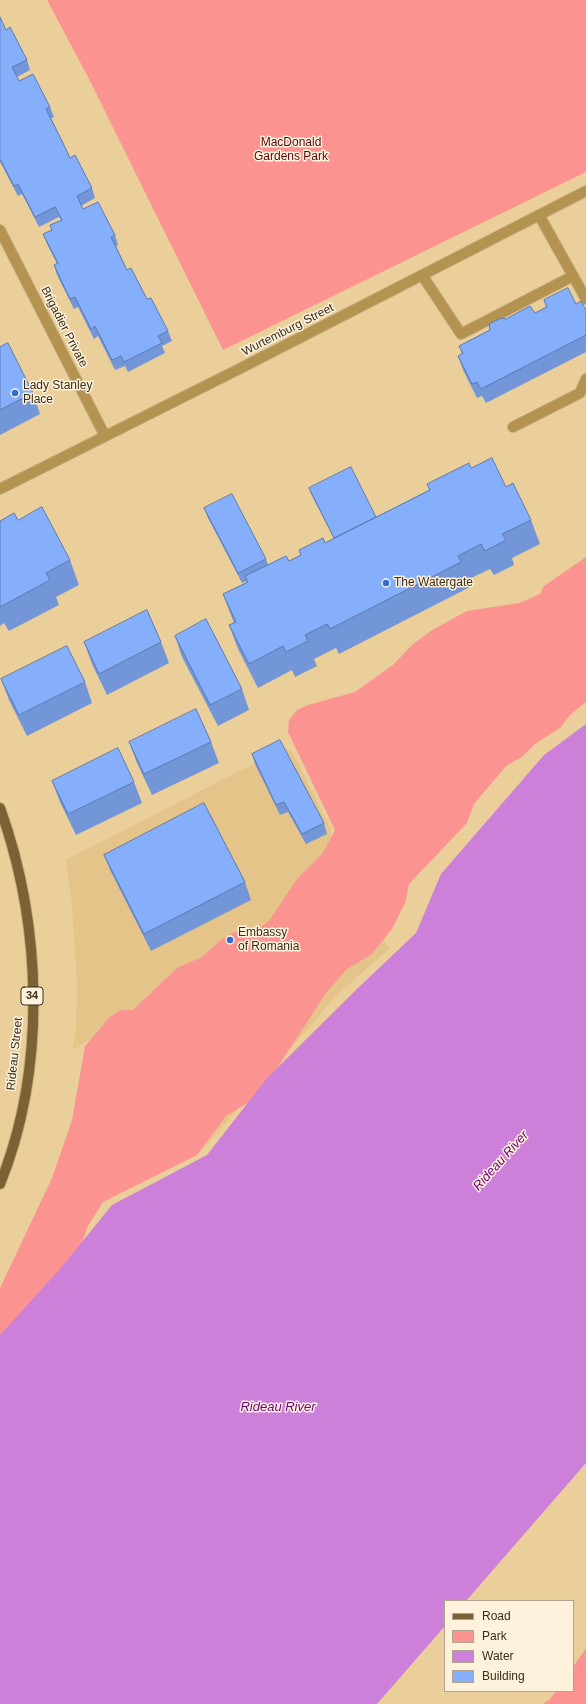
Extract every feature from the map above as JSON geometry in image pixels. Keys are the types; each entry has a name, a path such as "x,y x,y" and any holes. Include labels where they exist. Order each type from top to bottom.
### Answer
{"main road":[{"name":"Rideau Street","path":"0,808 8,830 23,891 31,954 33,1006 32,1051 24,1101 12,1150 0,1184"}],"street":[{"name":"Wurtemburg Street","path":"0,489 239,369 586,191"},
{"path":"539,215 586,299"},
{"name":"Brigadier Private","path":"0,230 105,436"},
{"path":"422,275 461,334 574,276"},
{"path":"513,427 580,393 586,379"}],"shaded area":[{"name":"Embassy of Romania","path":"286,747 288,751 291,750 331,829 330,833 389,949 339,993 203,1149 142,1008 72,1050 76,1028 77,983 72,906 66,860"}],"green space":[{"name":"MacDonald Gardens Park","path":"47,0 586,0 586,172 223,350 88,77"},
{"path":"586,557 586,702 571,714 560,728 535,744 522,757 506,766 474,804 467,823 409,884 405,903 392,929 372,954 347,969 326,993 259,1096 226,1116 197,1155 103,1202 88,1226 78,1253 0,1356 0,1288 52,1178 72,1120 85,1046 110,1017 121,1010 133,1010 177,968 202,957 222,939 235,932 258,929 269,921 297,879 323,853 335,830 288,732 289,720 297,710 308,705 355,692 394,664 412,645 432,630 467,611 519,603 540,594 544,586"},
{"path":"586,1648 586,1704 543,1704 549,1700 555,1692 574,1692 574,1666"}],"water":[{"name":"Rideau River","path":"586,724 586,1463 467,1600 444,1600 444,1627 377,1704 0,1704 0,1335 60,1269 112,1205 207,1155 268,1077 416,933 441,874 544,755"}],"building":[{"path":"0,17 6,30 10,27 27,60 12,67 19,81 33,74 50,107 46,109 70,158 75,155 92,188 77,196 83,209 98,202 115,235 111,237 127,270 131,268 147,299 151,298 168,331 158,336 162,343 124,362 121,356 112,360 95,326 91,329 75,297 70,299 54,265 58,263 43,234 52,230 50,225 62,220 55,207 35,217 18,184 14,186 0,159"},
{"path":"568,288 576,304 581,301 586,310 586,335 481,389 477,382 472,384 458,356 463,353 459,346 490,330 489,324 501,318 506,319 530,306 535,313 547,307 544,300"},
{"path":"8,343 33,393 0,410 0,347"},
{"name":"The Watergate","path":"492,458 506,487 513,483 531,520 502,534 506,540 485,551 481,544 458,556 461,562 330,629 327,624 305,635 308,641 286,652 283,646 249,664 229,625 236,622 223,594 248,582 245,576 286,556 289,561 301,555 299,550 323,538 325,543 430,490 427,484 469,463 471,468"},
{"path":"351,467 376,517 334,538 309,488"},
{"path":"232,494 266,559 238,573 204,508"},
{"path":"42,507 70,560 46,573 50,580 0,607 0,521 14,513 18,520"},
{"path":"147,610 161,642 99,674 84,642"},
{"path":"206,619 242,689 210,705 175,636"},
{"path":"67,646 85,682 19,715 1,679"},
{"path":"196,709 211,742 144,774 129,742"},
{"path":"280,740 324,823 302,834 284,802 276,805 252,754"},
{"path":"118,748 134,782 68,814 52,781"},
{"path":"204,803 245,882 144,934 104,855"}],"place":[{"name":"Lady Stanley Place","path":"15,393"},
{"name":"The Watergate","path":"386,583"},
{"name":"Embassy of Romania","path":"230,940"}]}
